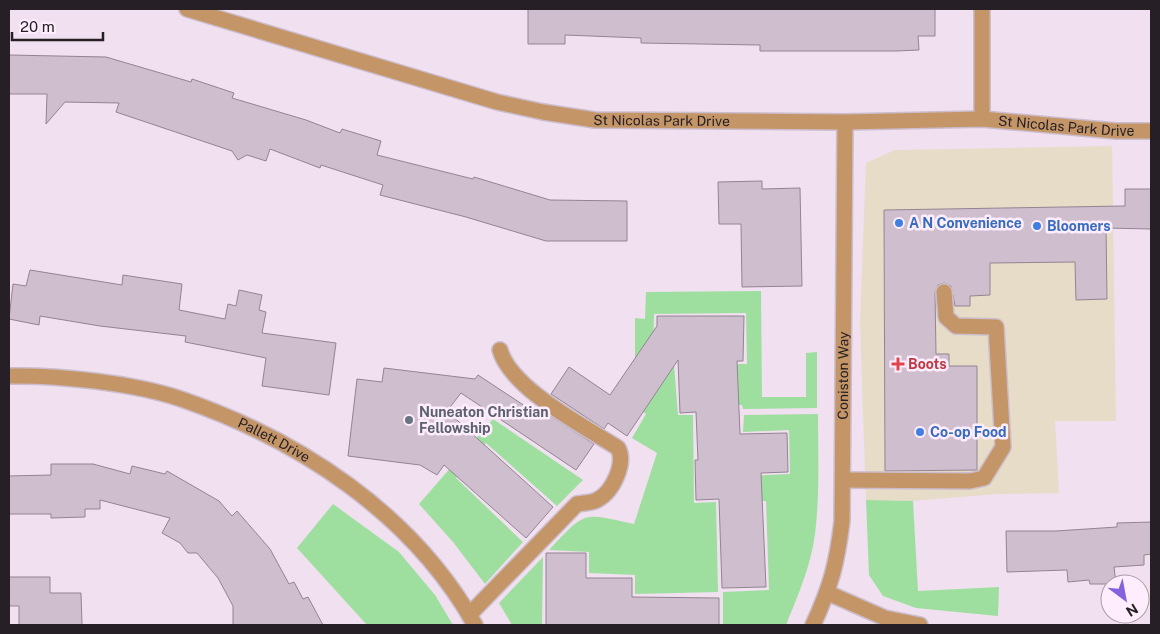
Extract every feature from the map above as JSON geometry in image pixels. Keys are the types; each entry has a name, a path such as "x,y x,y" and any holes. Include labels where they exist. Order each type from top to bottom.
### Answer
{"street":[{"name":"St Nicolas Park Drive","path":"186,9 497,102 542,112 595,120 845,122 982,119 1116,131 1151,131"},
{"path":"982,9 982,119"},
{"name":"Coniston Way","path":"813,625 828,593 837,564 842,521 845,122"},
{"path":"843,480 970,481 984,478 998,455 1002,446 996,327 956,326 946,317 944,292"},
{"path":"472,620 577,504 597,500 607,492 620,467 621,455 618,448 528,389 504,363 500,350"},
{"name":"Pallett Drive","path":"9,376 41,375 128,387 179,398 224,416 305,456 369,499 423,551 451,585 472,620"},
{"path":"828,593 886,618 920,625"}],"shaded area":[{"path":"1112,146 1116,421 1055,421 1059,493 998,494 913,501 866,500 860,323 866,163 895,150"}],"green space":[{"path":"761,291 762,397 806,397 806,353 817,352 817,408 743,409 742,405 722,404 721,364 747,364 746,313 654,314 653,358 635,358 635,318 645,319 646,292"},
{"path":"674,365 678,415 693,415 694,503 716,502 718,592 635,594 635,575 589,573 589,552 549,550 579,521 586,518 604,518 634,524 657,453 632,438 646,414 636,406"},
{"path":"818,414 818,489 815,534 807,569 786,625 723,625 723,592 769,590 766,501 746,501 745,476 790,474 789,430 743,432 744,415"},
{"path":"493,419 583,480 557,506 486,443 456,478 523,542 485,584 453,542 419,504"},
{"path":"866,500 913,501 918,591 999,587 998,616 916,608 883,596 869,575"},
{"path":"333,504 399,552 435,595 453,625 367,625 297,548"},
{"path":"543,557 542,625 512,625 499,603"}],"building":[{"path":"528,9 935,9 935,36 918,36 919,50 896,51 760,51 760,45 641,43 641,38 565,35 565,44 528,44"},
{"path":"9,55 106,57 191,82 192,79 234,93 232,98 306,120 340,133 342,129 381,141 377,155 473,179 474,177 550,200 627,201 627,241 546,241 466,217 380,195 383,185 321,165 320,168 270,149 266,161 247,155 238,160 232,151 116,112 119,103 65,102 46,124 47,94 9,94"},
{"path":"762,181 762,189 800,188 802,286 742,287 741,224 719,224 718,182"},
{"path":"1125,189 1151,189 1151,229 1106,228 1107,299 1076,300 1075,262 990,263 990,295 970,296 970,306 955,306 951,286 944,283 938,285 935,293 936,354 949,354 949,366 977,366 977,470 885,471 884,210 1125,206"},
{"path":"30,270 122,285 123,275 182,284 179,310 225,319 228,304 236,306 239,290 262,295 259,310 266,312 262,333 336,343 329,395 262,386 266,358 185,342 186,336 100,326 40,316 39,325 9,319 13,284 26,286"},
{"path":"657,316 744,316 743,361 737,361 740,434 787,433 788,472 761,473 766,587 722,588 719,499 696,500 695,460 698,460 696,412 680,413 678,360 627,436 608,423 604,429 551,394 569,367 610,395 657,326"},
{"path":"384,368 475,379 478,375 537,414 540,409 594,444 576,470 461,393 447,411 553,507 526,538 444,465 437,475 420,465 348,456 357,379 382,382"},
{"path":"51,464 93,464 130,474 132,466 165,474 167,471 219,501 232,516 237,511 270,549 289,584 294,582 303,599 308,597 323,625 233,625 233,606 218,578 197,553 188,553 180,543 162,533 170,518 100,500 100,509 85,509 85,517 51,518 51,514 9,514 9,476 51,475"},
{"path":"1151,522 1151,554 1144,555 1144,565 1114,567 1115,574 1100,574 1100,584 1090,584 1089,580 1068,582 1067,570 1007,572 1006,531 1056,531 1117,527 1117,523"},
{"path":"546,553 586,553 586,578 632,578 632,597 719,598 719,625 546,625"},
{"path":"9,577 50,577 50,593 81,593 82,625 19,625 19,606 9,606"}],"place":[{"name":"A N Convenience","path":"899,223"},
{"name":"Bloomers","path":"1037,226"},
{"name":"Boots","path":"898,364"},
{"name":"Nuneaton Christian Fellowship","path":"409,420"},
{"name":"Co-op Food","path":"920,432"}]}
